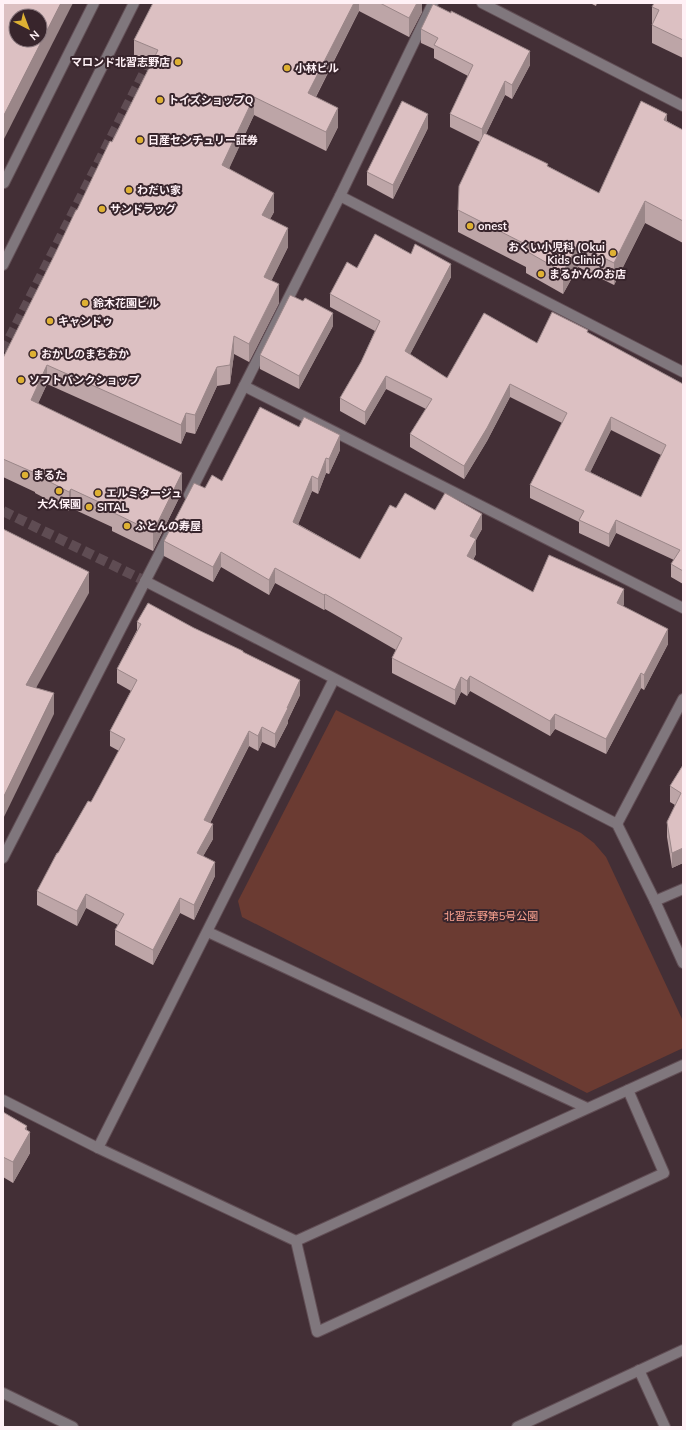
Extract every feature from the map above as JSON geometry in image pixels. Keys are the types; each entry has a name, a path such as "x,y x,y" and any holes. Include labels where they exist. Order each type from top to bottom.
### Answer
{"street":[{"path":"4,183 94,3"},
{"path":"3,265 134,3"},
{"path":"185,504 340,196 433,3"},
{"path":"482,3 683,106"},
{"path":"340,196 683,372"},
{"path":"244,386 683,608"},
{"path":"3,858 174,525"},
{"path":"145,582 617,824 655,901 683,963"},
{"path":"98,1148 334,679"},
{"path":"617,824 683,699"},
{"path":"655,901 683,888"},
{"path":"208,932 587,1108"},
{"path":"3,1100 98,1148 296,1241 683,1065"},
{"path":"296,1241 317,1332 664,1173 628,1090"},
{"path":"517,1427 683,1350"},
{"path":"639,1370 665,1427"},
{"path":"3,1393 73,1427"}],"green space":[{"name":"北習志野第5号公園","path":"336,710 581,833 594,843 606,857 683,1021 683,1048 587,1093 242,917 238,901"}],"building":[{"path":"3,3 61,3 48,29 48,8 8,8 8,48 38,48 3,117"},
{"path":"153,3 354,3 308,93 338,108 326,132 254,97 222,165 274,193 262,215 288,228 264,277 279,284 249,344 234,336 230,365 217,367 195,415 186,413 181,425 47,365 31,400 182,473 153,532 112,512 114,509 71,489 69,492 35,473 3,459 3,358 110,141 112,142 158,50 134,40"},
{"path":"380,3 417,3 409,18"},
{"path":"654,3 683,3 683,40 652,25 659,10 652,7"},
{"path":"433,4 451,13 451,11 530,51 512,85 505,81 482,129 450,114 473,65 434,45 438,38 421,29"},
{"path":"402,101 428,114 393,185 367,172"},
{"path":"641,101 667,114 664,120 683,130 683,221 645,201 614,263 578,245 563,272 526,251 529,246 458,210 459,186 484,133 548,164 547,166 599,193"},
{"path":"375,234 411,254 415,244 451,264 405,351 447,378 484,313 537,343 552,312 588,330 587,332 683,384 683,571 671,564 680,550 616,520 609,534 579,520 584,511 530,485 567,413 510,384 487,428 464,466 410,434 432,399 386,376 365,412 340,398 361,362 380,321 330,294 347,262 357,268","holes":["611,417 666,445 641,497 585,470"]},
{"path":"290,295 303,301 305,298 333,313 299,376 260,355"},
{"path":"260,407 299,427 304,417 340,435 329,459 326,458 318,479 312,476 293,522 360,559 390,505 396,508 405,493 435,510 445,493 482,514 470,536 476,539 467,556 533,592 549,555 624,589 617,603 668,629 644,675 641,673 606,739 555,714 550,721 470,676 467,681 461,677 455,690 392,658 402,638 325,594 324,595 275,568 269,580 221,552 213,567 164,541 194,483 205,488 212,475 222,481"},
{"path":"3,529 89,572 26,685 54,693 3,798"},
{"path":"148,603 194,628 300,680 275,734 262,727 258,736 249,731 204,820 213,824 197,853 215,862 194,905 180,898 153,950 115,930 124,914 86,894 77,911 37,891 57,853 88,801 91,802 125,739 110,731 137,680 117,669 141,624 137,622"},
{"path":"683,765 683,848 672,853 667,822 681,793 670,786"},
{"path":"3,1112 27,1126 25,1129 30,1132 13,1162 3,1157"}],"tunnel":[{"path":"3,351 154,53"},
{"path":"3,511 145,581"}],"place":[{"name":"マロンド北習志野店","path":"178,62"},
{"name":"小林ビル","path":"287,68"},
{"name":"トイズショップQ","path":"160,100"},
{"name":"日産センチュリー証券","path":"140,140"},
{"name":"わだい家","path":"129,190"},
{"name":"サンドラッグ","path":"102,209"},
{"name":"onest","path":"470,226"},
{"name":"おくい小児科 (Okui Kids Clinic)","path":"613,253"},
{"name":"まるかんのお店","path":"541,274"},
{"name":"鈴木花園ビル","path":"85,303"},
{"name":"キャンドゥ","path":"50,321"},
{"name":"おかしのまちおか","path":"33,354"},
{"name":"ソフトバンクショップ","path":"21,380"},
{"name":"まるた","path":"25,475"},
{"name":"大久保園","path":"59,491"},
{"name":"エルミタージュ","path":"98,493"},
{"name":"SITAL","path":"89,507"},
{"name":"ふとんの寿屋","path":"127,526"}]}
